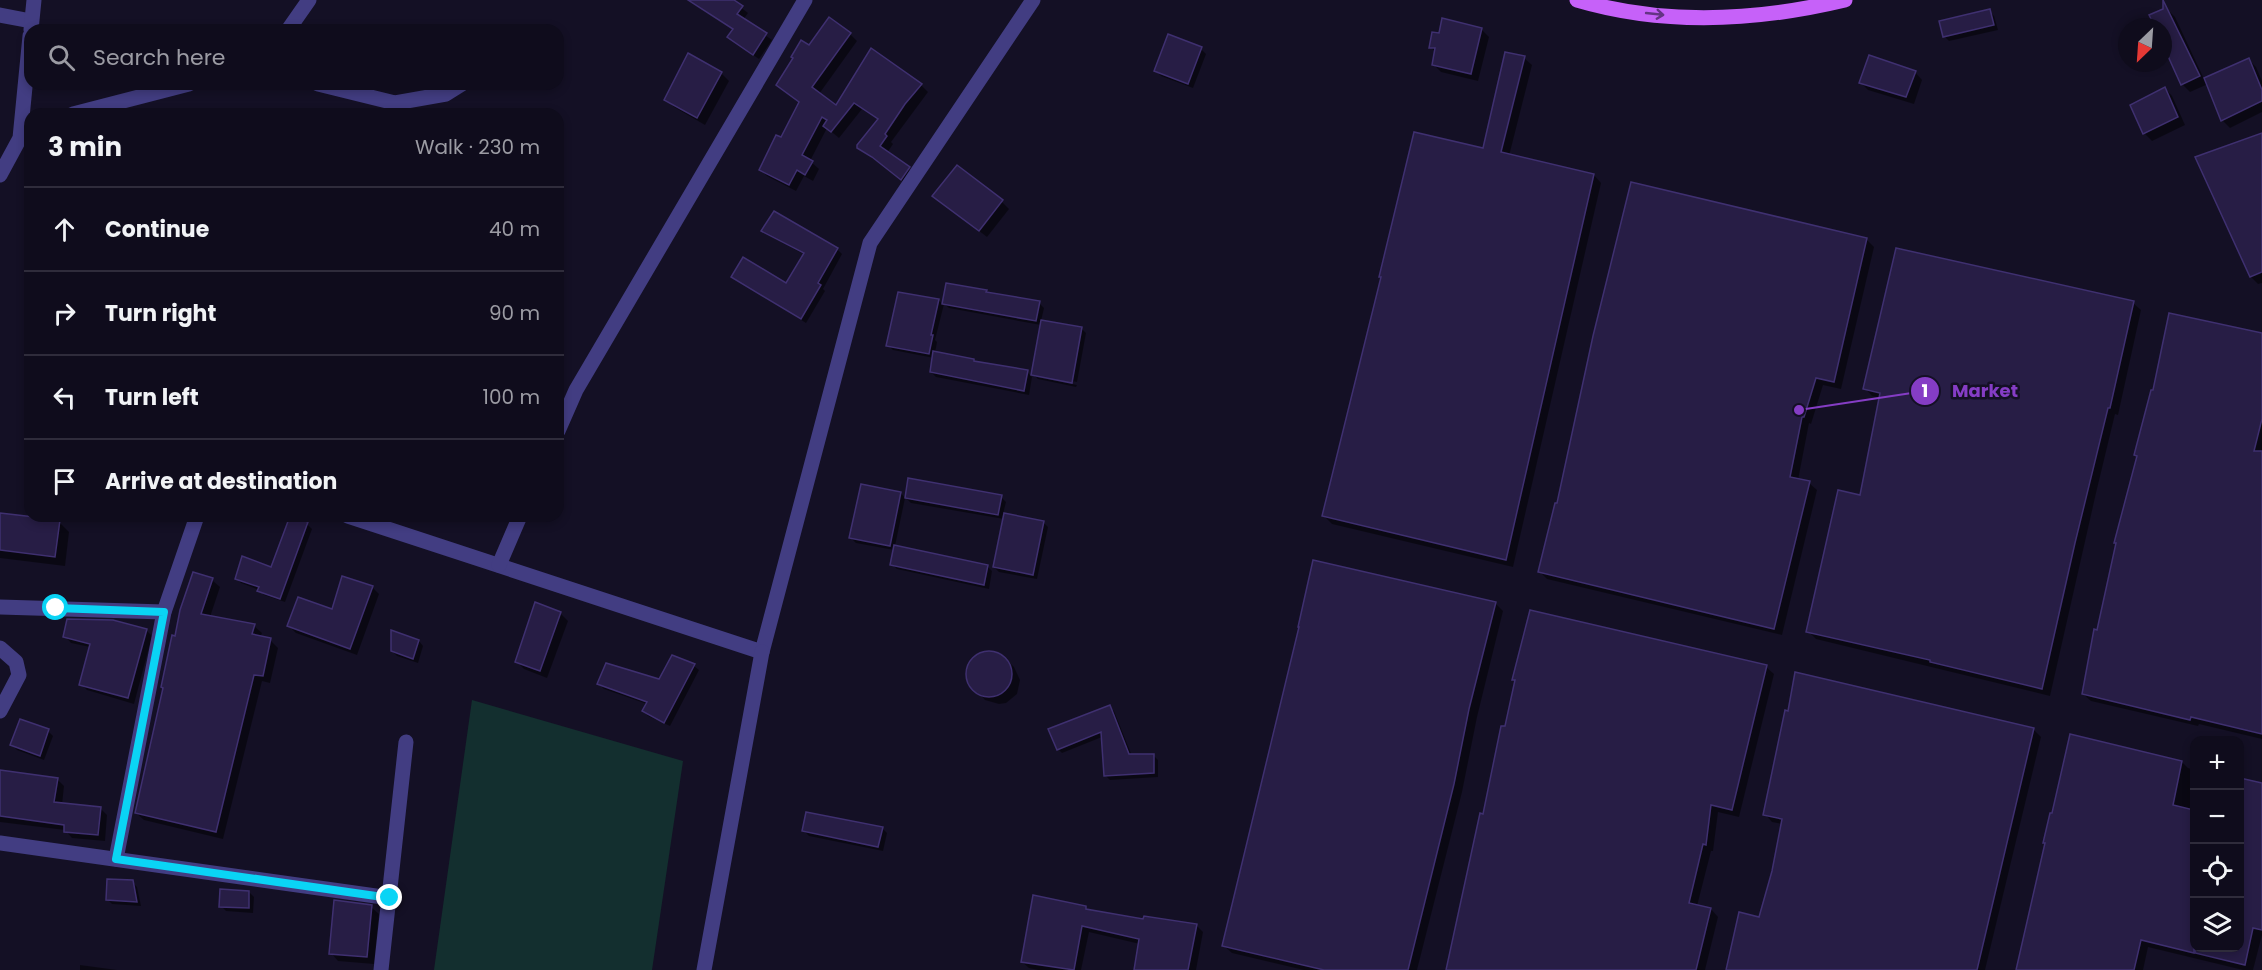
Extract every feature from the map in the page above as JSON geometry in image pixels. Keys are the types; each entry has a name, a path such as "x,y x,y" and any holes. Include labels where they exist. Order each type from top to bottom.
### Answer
{"main road":[{"path":"1577,0 1643,13 1699,19 1755,16 1807,9 1845,0"}],"street":[{"path":"32,24 34,0"},
{"path":"292,24 309,0"},
{"path":"564,417 576,390 805,0"},
{"path":"704,970 762,652 870,243 1033,0"},
{"path":"0,15 24,26"},
{"path":"27,108 28,90"},
{"path":"96,108 166,90"},
{"path":"342,90 395,103 446,94 452,90"},
{"path":"0,175 24,138"},
{"path":"116,859 164,612 195,522"},
{"path":"366,522 762,652"},
{"path":"499,566 517,522"},
{"path":"0,607 164,612"},
{"path":"0,648 16,662 19,675 0,711"},
{"path":"381,970 406,742"},
{"path":"0,843 390,898"}],"green space":[{"path":"472,700 683,761 652,970 434,970"}],"building":[{"path":"688,0 734,0 743,6 737,14 767,33 753,55 727,37 733,29"},
{"path":"2163,0 2172,18 2150,18 2149,15 2163,9"},
{"path":"1990,9 1994,25 1943,37 1939,21"},
{"path":"829,17 851,33 812,87 836,105 871,48 922,84 905,104 885,134 887,136 880,146 910,167 901,180 857,148 878,119 854,103 831,132 823,126 827,120 822,117 802,155 813,161 805,175 797,170 789,185 759,170 776,135 781,137 799,102 776,85 801,40 809,45"},
{"path":"1442,18 1482,28 1471,74 1432,65 1435,48 1429,48 1432,32 1439,33"},
{"path":"2172,18 2200,76 2181,85 2172,65"},
{"path":"1168,34 1202,47 1188,84 1154,71"},
{"path":"1505,52 1525,56 1501,152 1594,174 1506,560 1322,516 1414,132 1483,148"},
{"path":"688,53 722,72 697,118 664,100"},
{"path":"1869,55 1916,71 1906,97 1859,83"},
{"path":"2249,58 2262,90 2262,101 2221,121 2204,78"},
{"path":"2165,87 2178,117 2143,134 2130,105"},
{"path":"2262,133 2262,272 2250,277 2195,157"},
{"path":"957,165 1003,200 979,231 932,196"},
{"path":"1631,182 1867,238 1834,382 1816,378 1804,417 1802,417 1790,477 1810,481 1774,629 1538,572 1555,503 1557,503 1593,336"},
{"path":"774,211 838,248 818,283 821,285 801,319 731,277 743,257 786,283 804,253 761,231"},
{"path":"1896,248 2134,301 2042,689 1930,662 1930,660 1806,632 1838,490 1860,495 1880,393 1863,389"},
{"path":"946,283 1040,301 1036,321 942,304"},
{"path":"898,292 939,299 929,354 886,346"},
{"path":"2169,313 2262,333 2262,419 2254,451 2262,451 2262,734 2191,717 2190,720 2082,694 2094,629 2097,630 2116,543 2114,543 2137,456 2134,455 2151,390 2153,390"},
{"path":"1041,320 1082,327 1072,383 1031,375"},
{"path":"933,351 1028,370 1024,391 930,372"},
{"path":"908,478 1002,495 998,515 905,498"},
{"path":"861,484 901,492 890,546 849,538"},
{"path":"0,513 24,516 24,522 60,522 55,557 0,550"},
{"path":"1004,513 1044,521 1033,575 993,567"},
{"path":"288,522 308,522 280,599 257,591 259,587 235,579 242,556 271,567"},
{"path":"894,545 988,565 984,585 890,565"},
{"path":"1313,560 1496,602 1408,970 1324,970 1222,946"},
{"path":"193,572 213,578 201,614 255,624 252,634 271,638 263,676 254,675 216,832 135,813 163,688 161,687 172,635 175,636 180,610"},
{"path":"342,576 373,586 350,649 287,626 298,597 332,609"},
{"path":"535,602 561,612 540,671 515,662"},
{"path":"1530,610 1767,665 1732,810 1711,805 1706,845 1703,844 1689,903 1711,908 1696,970 1446,970 1480,813 1483,814 1501,726 1505,726 1515,680 1512,680"},
{"path":"67,619 113,620 147,629 128,698 79,685 90,644 63,637"},
{"path":"391,630 419,640 413,659 391,651"},
{"path":"994,651 1006,657 1011,665 1011,683 1006,691 998,696 984,697 972,691 967,683 966,669 972,657 980,652"},
{"path":"672,655 695,664 664,723 642,711 647,702 597,684 606,663 659,679"},
{"path":"1795,672 2034,728 1977,970 1726,970 1739,912 1759,917 1772,871 1782,819 1763,815"},
{"path":"1110,705 1129,754 1154,754 1154,773 1104,776 1101,732 1057,750 1048,729"},
{"path":"20,719 49,729 40,756 10,745"},
{"path":"2070,734 2182,761 2173,805 2190,809 2190,952 2194,953 2141,940 2134,970 2016,970 2045,843 2043,843 2050,813 2052,813"},
{"path":"0,770 58,778 54,802 101,807 98,835 64,832 64,825 0,816"},
{"path":"2244,779 2262,783 2262,930 2253,928 2245,965 2195,953 2244,952"},
{"path":"806,812 883,827 878,847 802,831"},
{"path":"107,879 133,880 137,902 106,900"},
{"path":"220,889 249,891 249,908 219,907"},
{"path":"1033,895 1086,906 1086,909 1143,919 1144,916 1197,924 1188,970 1134,970 1139,939 1082,926 1074,970 1021,962"},
{"path":"334,900 372,905 367,957 329,954"}],"place":[{"name":"Market","path":"1799,410"}],"route":[{"path":"56,608 164,612 116,859 390,898"}]}
